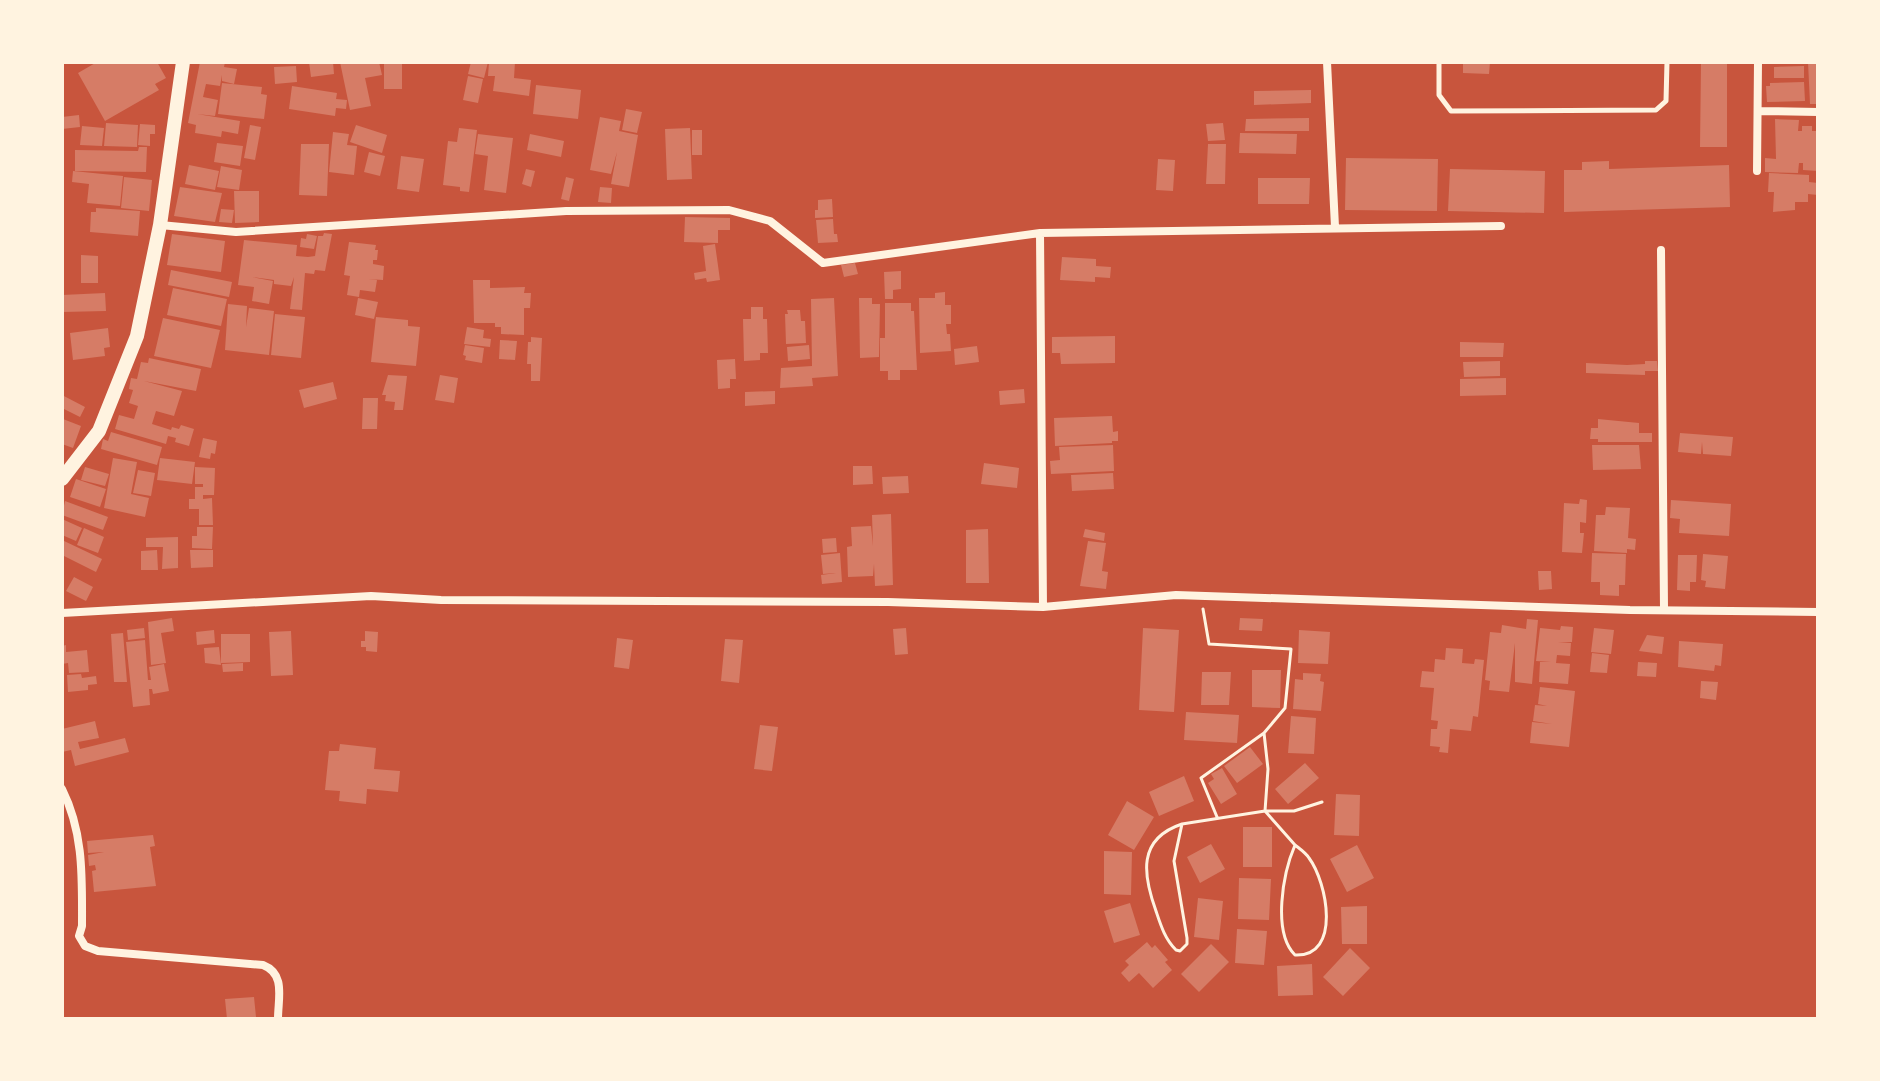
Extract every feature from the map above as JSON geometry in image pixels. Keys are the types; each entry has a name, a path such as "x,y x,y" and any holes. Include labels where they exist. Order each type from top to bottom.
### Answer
{"main road":[{"path":"62,479 99,431 132,349 160,225 183,62"}],"street":[{"path":"1327,62 1335,227"},
{"path":"1757,171 1758,62"},
{"path":"1759,111 1818,112"},
{"path":"160,225 236,232 566,211 729,210 770,221 823,263 1040,233 1501,226"},
{"path":"1040,233 1043,607"},
{"path":"1661,250 1664,608"},
{"path":"62,613 371,596 441,600 888,602 1043,607 1176,595 1630,610 1818,612"},
{"path":"62,789 80,835 82,926 79,936 85,946 98,951 263,965 279,976 278,1019"}],"lane":[{"path":"1439,62 1439,95 1451,111 1656,110 1666,101 1667,62"}],"path":[{"path":"1201,597 1209,644 1291,649 1285,708 1264,733 1201,778 1217,817"},
{"path":"1264,733 1268,769 1265,811 1308,856 1319,876 1327,919 1323,939 1313,951 1303,955 1295,955 1284,939 1282,902 1295,845"},
{"path":"1182,824 1174,861 1187,938 1187,944 1180,951 1166,937 1144,872 1147,856 1158,837 1182,824 1265,811 1294,811 1322,802"}],"building":[{"path":"97,62 157,62 166,78 155,84 159,90 105,121 78,73"},
{"path":"200,62 225,62 224,67 237,69 234,84 222,81 222,75 220,86 206,84 203,97 218,100 215,116 197,114 240,121 238,134 222,131 221,137 195,133 196,125 188,123"},
{"path":"309,62 333,62 334,74 311,77"},
{"path":"340,62 379,62 382,75 365,78 371,106 350,110"},
{"path":"384,62 402,62 402,89 384,89"},
{"path":"471,62 488,62 484,78 468,74"},
{"path":"489,62 515,62 514,78 531,80 529,96 493,91 495,76 488,76"},
{"path":"1463,62 1490,62 1489,74 1463,73"},
{"path":"1701,62 1727,62 1727,147 1700,147"},
{"path":"1808,62 1818,62 1818,104 1810,104"},
{"path":"296,66 297,82 275,84 274,67"},
{"path":"1804,66 1804,78 1774,78 1774,67"},
{"path":"468,76 483,79 478,103 463,100"},
{"path":"1804,82 1805,101 1767,102 1766,86 1770,83"},
{"path":"222,83 262,87 261,94 267,95 264,119 218,114"},
{"path":"536,85 581,90 578,119 533,114"},
{"path":"292,86 337,93 336,99 347,100 346,109 336,108 335,116 289,109"},
{"path":"1311,90 1311,103 1254,105 1254,91"},
{"path":"626,109 642,112 637,133 622,130"},
{"path":"79,115 80,127 62,129 62,117"},
{"path":"600,117 621,121 619,131 638,135 629,187 611,184 617,152 611,174 590,170"},
{"path":"1309,118 1309,131 1245,131 1246,119"},
{"path":"1775,119 1799,120 1798,131 1802,131 1802,126 1812,126 1812,131 1818,131 1818,171 1803,170 1803,163 1799,163 1798,173 1765,172 1765,158 1776,159"},
{"path":"106,123 138,125 137,147 104,146"},
{"path":"1223,123 1225,140 1208,141 1206,124"},
{"path":"140,124 155,125 155,134 150,134 150,146 138,145"},
{"path":"250,125 261,127 255,160 244,158"},
{"path":"356,125 387,135 382,153 350,142"},
{"path":"82,126 104,128 102,146 80,145"},
{"path":"459,128 477,130 469,192 460,191 460,187 443,185 448,141 457,142"},
{"path":"690,128 692,179 667,180 665,129"},
{"path":"692,130 702,130 702,155 692,155"},
{"path":"333,132 349,134 347,145 357,146 354,175 329,172"},
{"path":"1240,133 1297,134 1296,154 1239,153"},
{"path":"478,134 513,138 506,193 484,190 488,156 475,154"},
{"path":"530,134 564,141 561,157 527,150"},
{"path":"217,143 243,146 240,166 214,162"},
{"path":"301,144 329,144 327,196 299,195"},
{"path":"1208,144 1226,144 1225,184 1206,184"},
{"path":"139,147 147,147 146,172 75,171 75,150 138,151"},
{"path":"369,152 385,156 380,176 364,172"},
{"path":"401,156 424,159 419,192 397,189"},
{"path":"1346,158 1438,159 1437,211 1345,210"},
{"path":"1158,159 1175,160 1173,191 1156,190"},
{"path":"1609,161 1609,169 1729,165 1730,207 1564,212 1564,170 1582,170 1582,162"},
{"path":"189,165 219,171 215,190 185,184"},
{"path":"221,166 242,170 239,190 217,187"},
{"path":"526,169 535,171 531,187 522,184"},
{"path":"1450,169 1545,171 1544,213 1448,211"},
{"path":"73,171 123,176 120,206 87,203 89,184 72,182"},
{"path":"1769,173 1809,175 1809,182 1818,183 1818,195 1808,194 1808,202 1795,202 1795,210 1773,212 1774,192 1768,192"},
{"path":"124,177 152,180 149,211 121,208"},
{"path":"566,177 574,179 569,201 561,199"},
{"path":"1258,178 1310,178 1309,204 1258,204"},
{"path":"180,187 222,193 215,222 174,216"},
{"path":"600,187 612,188 611,203 598,202"},
{"path":"234,191 259,191 259,222 235,223"},
{"path":"832,199 833,217 815,218 818,200"},
{"path":"96,208 140,211 138,236 90,232 91,212 96,212"},
{"path":"221,209 234,210 232,223 219,222"},
{"path":"685,217 730,218 730,230 718,230 718,243 684,242"},
{"path":"833,219 838,242 818,243 816,220"},
{"path":"172,234 225,241 221,272 167,265"},
{"path":"307,234 317,236 314,249 300,247 301,238 306,239"},
{"path":"332,234 325,271 305,273 302,310 290,309 294,277 291,286 274,284 274,280 252,277 273,281 269,304 252,301 254,287 238,285 244,240 297,245 296,256 308,257 315,256 318,236"},
{"path":"349,242 376,245 377,260 373,260 373,264 384,266 383,280 368,279 377,280 375,292 360,290 359,297 347,295 350,276 344,275"},
{"path":"715,244 720,280 695,280 694,273 706,271 703,246"},
{"path":"81,255 98,256 98,283 81,283"},
{"path":"1062,257 1096,259 1096,266 1111,267 1110,278 1095,277 1095,282 1060,280"},
{"path":"855,263 858,274 844,277 841,265"},
{"path":"171,270 232,282 229,297 168,285"},
{"path":"901,271 901,289 893,290 893,299 885,299 884,272"},
{"path":"473,280 490,280 490,288 525,287 524,293 531,293 530,308 524,308 524,335 501,334 501,327 495,327 495,323 474,323"},
{"path":"173,288 227,299 221,326 167,315"},
{"path":"945,292 945,305 951,305 951,324 946,324 951,351 920,353 919,298 935,298 935,293"},
{"path":"105,293 106,311 62,312 62,295"},
{"path":"358,298 378,302 374,319 355,315"},
{"path":"834,298 838,376 812,378 813,386 780,388 781,368 812,366 811,299"},
{"path":"859,298 872,298 872,304 880,304 879,357 860,358"},
{"path":"885,303 911,303 911,311 914,311 917,370 900,370 900,380 888,380 888,371 880,371 880,338 885,338"},
{"path":"228,304 247,306 246,327 249,308 274,311 269,355 225,350"},
{"path":"751,307 763,307 763,319 767,319 768,353 760,353 760,360 744,361 743,319 751,319"},
{"path":"787,310 800,310 801,321 805,321 806,343 786,344"},
{"path":"275,314 305,317 301,358 271,355"},
{"path":"376,317 408,320 408,326 420,327 416,366 371,362"},
{"path":"163,318 220,330 211,368 154,356"},
{"path":"467,327 484,330 483,338 491,339 490,347 464,344"},
{"path":"108,328 110,347 104,348 105,356 73,360 70,333"},
{"path":"1115,336 1115,363 1061,364 1060,353 1052,353 1052,337"},
{"path":"531,337 542,338 540,381 531,381 531,364 527,364"},
{"path":"500,340 517,341 515,360 499,359"},
{"path":"1460,342 1504,343 1503,357 1460,357"},
{"path":"465,345 484,348 482,363 465,360"},
{"path":"809,345 810,359 788,361 787,347"},
{"path":"977,346 979,362 955,365 954,349"},
{"path":"149,358 201,369 196,391 144,381 182,391 174,416 156,411 152,424 171,430 172,427 179,429 181,425 194,429 189,446 175,442 176,438 168,436 166,444 115,429 119,415 134,419 138,406 129,403 133,390 129,389 131,378 137,379 141,362 148,363"},
{"path":"735,359 736,379 730,379 730,388 718,389 717,360"},
{"path":"1500,361 1500,376 1464,377 1463,362"},
{"path":"1645,361 1657,361 1658,371 1645,371 1645,375 1586,373 1586,363 1627,365 1645,364"},
{"path":"388,375 407,376 403,410 394,410 395,402 385,401 386,395 382,395"},
{"path":"440,375 458,378 454,403 435,400"},
{"path":"1506,378 1506,395 1460,396 1460,379"},
{"path":"333,382 337,399 304,408 299,390"},
{"path":"1024,389 1025,403 1000,405 999,391"},
{"path":"775,391 775,404 745,406 745,392"},
{"path":"62,395 85,407 80,417 62,408"},
{"path":"363,398 378,398 377,429 362,429"},
{"path":"1112,416 1113,432 1118,431 1118,441 1055,446 1054,418"},
{"path":"63,419 81,426 73,448 62,444"},
{"path":"1598,419 1639,423 1639,433 1652,433 1652,442 1598,442 1598,439 1590,439 1591,428 1598,428"},
{"path":"111,432 162,447 157,465 101,449 103,439 108,441"},
{"path":"1680,433 1733,437 1731,456 1703,454 1702,442 1701,454 1678,452"},
{"path":"203,438 217,441 215,454 211,453 210,459 199,457"},
{"path":"1113,445 1114,471 1051,474 1050,461 1060,460 1059,447"},
{"path":"1592,445 1639,445 1641,469 1593,470"},
{"path":"113,458 137,462 131,494 149,498 145,517 104,508"},
{"path":"160,458 195,462 192,484 157,480"},
{"path":"984,463 1019,468 1017,488 981,484"},
{"path":"853,466 872,466 873,484 853,485"},
{"path":"85,467 109,474 105,486 81,480"},
{"path":"195,467 215,468 214,495 203,495 203,499 212,498 213,525 199,525 199,509 189,509 189,499 195,499 195,487 203,487 203,484 195,484"},
{"path":"138,470 155,473 151,496 133,493"},
{"path":"1113,473 1114,489 1072,491 1071,475"},
{"path":"908,476 909,493 883,494 882,477"},
{"path":"76,479 106,489 100,507 70,497"},
{"path":"1580,499 1587,500 1586,523 1580,522 1580,533 1584,533 1582,553 1562,552 1564,503 1579,504"},
{"path":"1671,500 1731,504 1729,536 1679,533 1680,519 1670,518"},
{"path":"65,501 108,517 103,530 62,515"},
{"path":"1606,507 1630,508 1628,538 1636,539 1635,550 1627,549 1627,553 1594,551 1596,515 1605,515"},
{"path":"891,514 893,585 875,586 874,564 873,576 848,577 847,547 852,546 851,527 871,526 873,546 872,515"},
{"path":"62,519 82,528 76,541 62,535"},
{"path":"197,527 213,527 212,549 192,548 192,536 197,536"},
{"path":"84,528 104,537 98,553 77,545"},
{"path":"988,529 989,583 966,583 966,530"},
{"path":"1085,529 1105,533 1104,541 1083,537"},
{"path":"178,537 178,568 162,569 163,547 146,547 146,538"},
{"path":"836,538 837,552 823,553 822,539"},
{"path":"62,540 102,559 96,572 62,555"},
{"path":"1088,541 1106,543 1102,571 1108,572 1106,589 1080,586"},
{"path":"157,550 158,570 141,570 141,551"},
{"path":"190,550 213,550 213,567 191,568"},
{"path":"840,553 842,582 822,584 821,575 836,573 823,574 821,555"},
{"path":"1592,553 1626,554 1625,585 1619,585 1619,596 1600,595 1600,582 1591,582"},
{"path":"1703,554 1728,556 1725,589 1705,587 1706,581 1701,580"},
{"path":"1678,555 1697,555 1696,582 1690,582 1690,591 1677,590"},
{"path":"1538,571 1551,571 1552,589 1539,590"},
{"path":"74,577 93,587 86,601 66,591"},
{"path":"172,618 174,631 161,633 166,663 151,665 148,622"},
{"path":"1240,618 1263,619 1262,631 1239,630"},
{"path":"1527,619 1538,620 1532,684 1515,682 1515,643 1509,692 1489,690 1490,681 1485,680 1490,632 1501,633 1502,625 1526,629"},
{"path":"1561,626 1573,627 1572,642 1558,642 1571,643 1570,656 1557,655 1556,663 1570,664 1568,684 1539,682 1540,662 1551,662 1536,661 1540,628 1560,630"},
{"path":"144,628 145,638 128,640 127,630"},
{"path":"906,628 908,654 895,655 893,629"},
{"path":"1143,628 1179,630 1174,712 1139,710"},
{"path":"1594,628 1614,630 1611,654 1591,652"},
{"path":"214,630 215,643 197,645 196,632"},
{"path":"1299,630 1330,632 1328,664 1298,663"},
{"path":"291,631 293,675 271,676 269,632"},
{"path":"365,631 378,632 377,652 361,647 361,641 365,641"},
{"path":"123,633 127,682 114,682 111,634"},
{"path":"221,634 250,634 250,662 221,663"},
{"path":"1647,635 1664,637 1662,654 1639,651"},
{"path":"617,638 633,640 629,669 614,667"},
{"path":"725,639 743,640 739,683 721,681"},
{"path":"145,640 148,680 151,680 149,667 164,664 169,691 153,694 149,689 150,705 133,707 126,642"},
{"path":"1679,641 1723,644 1721,666 1715,665 1714,671 1678,667"},
{"path":"66,645 66,652 87,650 89,672 69,673 68,663 62,664 62,646"},
{"path":"219,647 221,665 205,663 204,648"},
{"path":"1446,648 1463,649 1462,663 1474,664 1475,659 1484,660 1478,717 1473,716 1471,731 1450,729 1448,753 1439,752 1440,747 1430,746 1431,729 1437,729 1438,721 1431,720 1434,688 1420,687 1422,671 1434,672 1435,659 1445,660"},
{"path":"1592,653 1609,655 1607,673 1590,672"},
{"path":"1638,662 1657,663 1656,677 1637,676"},
{"path":"243,663 243,671 223,672 222,664"},
{"path":"1252,670 1281,670 1280,708 1252,707"},
{"path":"1202,672 1231,672 1229,705 1201,705"},
{"path":"1303,673 1321,674 1320,681 1324,682 1321,711 1293,709 1295,679 1303,680"},
{"path":"81,674 82,678 96,676 97,684 88,685 88,690 68,692 67,675"},
{"path":"1701,681 1718,682 1716,700 1700,698"},
{"path":"1540,687 1575,691 1569,747 1530,743 1532,722 1552,724 1533,721 1535,705 1547,706 1538,704"},
{"path":"1186,712 1239,715 1237,743 1184,740"},
{"path":"1291,716 1316,718 1314,754 1288,753"},
{"path":"95,721 99,738 78,742 80,749 125,738 129,752 75,766 71,750 62,752 62,729"},
{"path":"760,725 778,727 772,771 754,769"},
{"path":"340,744 376,748 374,769 400,771 398,792 367,789 366,804 339,801 340,791 325,790 329,751 339,751"},
{"path":"1250,747 1263,764 1237,783 1224,766"},
{"path":"1305,763 1319,778 1288,804 1275,789"},
{"path":"1222,768 1237,794 1221,804 1208,783 1214,779 1211,774"},
{"path":"1184,776 1194,801 1159,816 1149,792"},
{"path":"1336,794 1360,795 1359,836 1334,835"},
{"path":"1127,801 1154,817 1134,850 1108,835"},
{"path":"1243,827 1272,827 1272,867 1243,867"},
{"path":"153,835 155,846 150,847 156,886 94,892 92,871 96,870 95,865 89,866 88,855 104,852 88,853 87,841"},
{"path":"1211,844 1225,869 1200,883 1187,857"},
{"path":"1357,845 1374,878 1347,892 1330,859"},
{"path":"1104,851 1132,852 1131,895 1104,894"},
{"path":"1239,878 1271,879 1269,920 1238,919"},
{"path":"1198,898 1223,901 1219,940 1194,937"},
{"path":"1130,903 1140,935 1114,943 1104,911"},
{"path":"1367,906 1367,944 1342,944 1341,907"},
{"path":"1237,929 1267,931 1264,965 1235,963"},
{"path":"1147,942 1152,948 1155,945 1172,970 1153,988 1139,973 1129,982 1121,973 1129,965 1125,961"},
{"path":"1211,944 1229,962 1199,992 1181,974"},
{"path":"1350,948 1370,968 1343,996 1323,977"},
{"path":"1312,964 1313,995 1278,996 1277,966"},
{"path":"254,997 256,1017 227,1019 225,999"}]}
